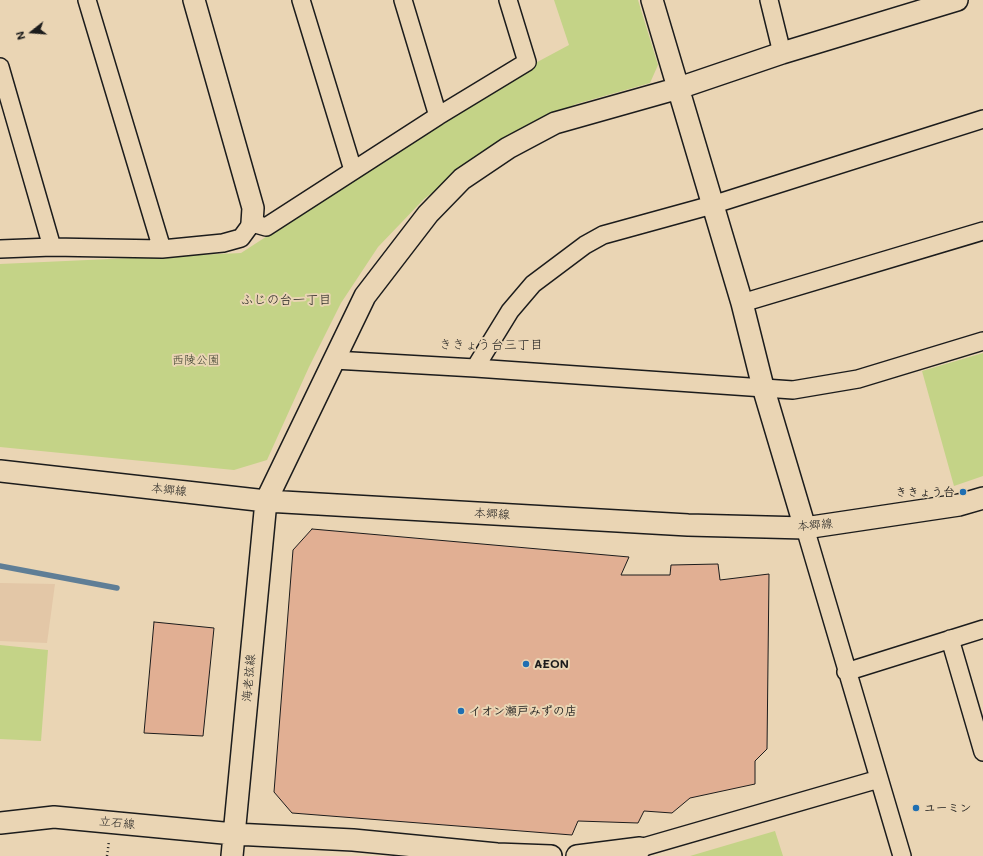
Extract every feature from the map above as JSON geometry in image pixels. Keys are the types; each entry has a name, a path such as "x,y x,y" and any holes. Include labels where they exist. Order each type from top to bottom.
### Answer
{"street":[{"path":"87,0 162,249"},
{"path":"0,249 52,247 162,249 223,243 241,238 252,223 253,208 194,0"},
{"path":"301,0 353,170"},
{"path":"403,0 438,116"},
{"path":"252,223 266,227 438,116 527,62 508,0"},
{"path":"652,0 742,303 763,387 846,672 902,856"},
{"path":"769,0 782,53"},
{"path":"266,501 365,296 428,214 462,179 508,148 555,124 679,88 782,53 957,0"},
{"path":"0,67 52,247"},
{"path":"475,368 510,311 533,284 585,245 603,235 712,205 983,119"},
{"path":"742,303 983,231"},
{"path":"334,360 475,368 793,390 858,379 983,341"},
{"name":"本郷線","path":"0,471 266,501 680,525 805,528 952,506 983,498"},
{"name":"海老弦線","path":"232,856 266,501"},
{"path":"846,672 983,629"},
{"path":"950,639 983,752"},
{"path":"577,856 639,852 879,779"},
{"name":"立石線","path":"0,824 54,817 234,834 353,840 497,854 551,856"}],"shaded area":[{"path":"0,583 55,584 47,643 0,641"}],"green space":[{"name":"西陵公園","path":"554,0 638,0 658,65 650,83 576,104 501,141 424,199 378,247 341,303 309,367 267,460 234,470 0,447 0,264 241,253 528,67 569,45"},
{"path":"983,353 983,476 954,486 922,371"},
{"path":"0,645 48,650 41,741 0,739"},
{"path":"775,831 783,856 690,856"}],"building":[{"name":"AEON","path":"312,529 629,557 621,575 670,575 671,565 718,564 720,580 769,574 767,749 755,761 755,784 690,798 672,813 644,811 638,823 578,821 572,835 292,813 274,792 293,550"},
{"path":"154,622 214,628 203,736 144,733"}],"waterway":[{"path":"0,566 117,588"}],"place":[{"name":"ききょう台","path":"963,492"},
{"name":"AEON","path":"526,664"},
{"name":"イオン瀬戸みずの店","path":"461,711"},
{"name":"ユーミン","path":"916,808"}],"district":[{"name":"ふじの台一丁目","path":"286,300"},
{"name":"ききょう台三丁目","path":"491,345"}]}
